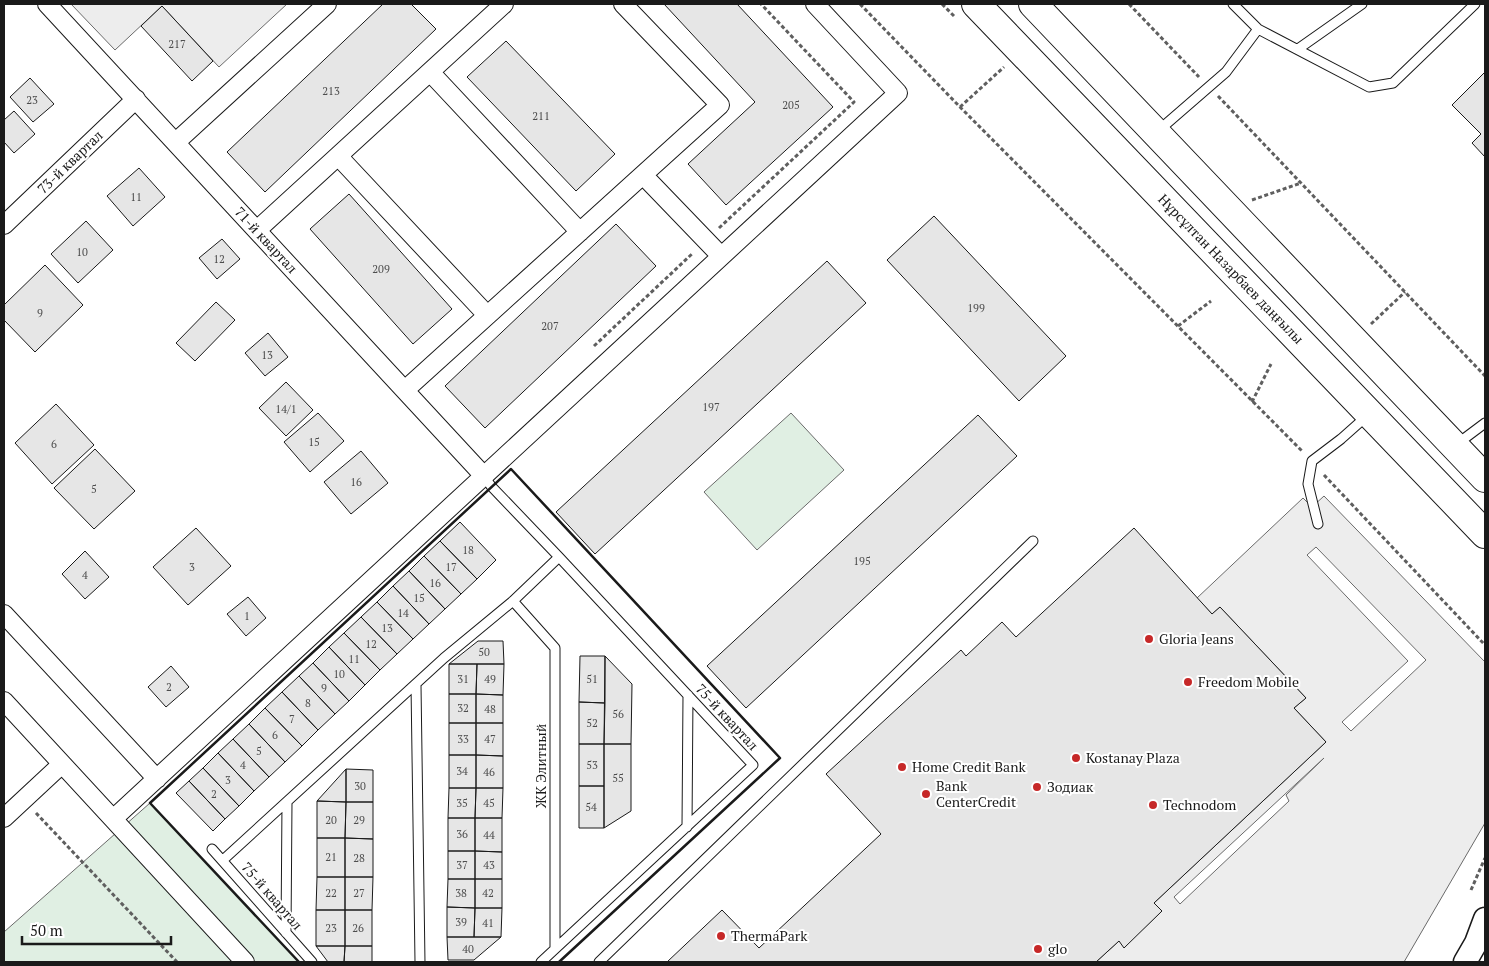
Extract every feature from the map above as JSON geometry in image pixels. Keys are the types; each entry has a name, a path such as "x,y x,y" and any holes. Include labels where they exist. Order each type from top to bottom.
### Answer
{"main road":[{"name":"Нұрсұлтан Назарбаев даңғылы","path":"976,4 1485,534"},
{"path":"1033,4 1485,478"}],"street":[{"name":"71-й квартал","path":"48,4 484,476"},
{"path":"176,142 326,4"},
{"path":"257,230 504,4"},
{"path":"405,390 720,105 623,4"},
{"path":"113,819 898,93 815,4"},
{"path":"430,72 580,232"},
{"name":"73-й квартал","path":"4,225 136,99"},
{"path":"338,156 487,315"},
{"path":"643,175 721,256"},
{"path":"4,614 157,779"},
{"path":"5,704 245,962"},
{"path":"4,818 62,764"},
{"path":"1475,951 1485,919"}],"lane":[{"path":"1233,4 1258,28 1369,87 1393,83 1475,4"},
{"path":"1298,49 1362,4"},
{"path":"1156,133 1226,72 1258,28"},
{"path":"1318,524 1308,484 1312,461 1370,414"},
{"path":"1455,446 1485,423"},
{"name":"75-й квартал","path":"484,476 491,486 753,765 541,962"},
{"path":"599,962 1034,541"},
{"path":"223,860 444,658 513,600 559,557"},
{"name":"ЖК Элитный","path":"513,600 555,648 555,948"},
{"path":"416,685 420,962"},
{"path":"687,827 688,695"},
{"path":"286,933 287,802"},
{"name":"75-й квартал","path":"212,849 312,962"}],"path":[{"path":"860,4 1312,461 1485,645"},
{"path":"1129,4 1485,376"},
{"path":"960,107 1004,67 998,60"},
{"path":"1228,208 1301,183"},
{"path":"1354,340 1405,292"},
{"path":"1178,326 1211,301"},
{"path":"1252,402 1271,364"},
{"path":"24,800 177,962"},
{"path":"1471,890 1485,858"}],"green space":[{"path":"791,413 844,470 757,550 704,492"},
{"path":"150,803 299,962 4,962 4,932"}],"shaded area":[{"path":"71,4 287,4 219,67 162,6 115,50"},
{"path":"1324,496 1485,662 1485,823 1404,962 1096,962 1119,941 1125,946 1161,912 1154,903 1326,742 1294,708 1306,698 1220,607 1212,614 1197,598 1303,498 1312,507","holes":["1316,547 1426,660 1351,731 1342,722 1408,661 1307,555","1324,758 1286,795 1289,801 1180,904 1174,897"]}],"building":[{"path":"383,4 411,4 436,29 265,192 227,152"},
{"path":"664,4 737,4 833,107 726,205 688,164 755,102"},
{"path":"162,6 213,61 192,81 141,26"},
{"path":"506,41 615,154 576,191 467,77"},
{"path":"1485,72 1485,157 1472,143 1481,134 1452,105"},
{"path":"30,78 54,104 33,122 10,97"},
{"path":"14,111 35,134 14,153 4,142 4,120"},
{"path":"139,168 165,197 133,226 107,196"},
{"path":"349,194 452,309 413,344 310,229"},
{"path":"934,216 1066,356 1019,401 887,260"},
{"path":"86,221 113,250 78,283 51,254"},
{"path":"616,224 656,266 485,428 445,386"},
{"path":"222,239 240,259 217,279 199,258"},
{"path":"827,261 866,303 595,554 556,512"},
{"path":"45,265 83,305 35,352 4,320 4,305"},
{"path":"216,302 235,320 195,361 176,343"},
{"path":"268,333 288,357 265,376 245,353"},
{"path":"286,382 313,410 286,436 259,408"},
{"path":"56,404 94,445 52,484 15,443"},
{"path":"318,413 344,441 310,472 284,442"},
{"path":"978,415 1017,456 746,708 707,666"},
{"path":"95,449 135,491 94,529 54,488"},
{"path":"361,451 388,483 351,514 324,482"},
{"path":"460,522 496,560 477,579 440,541"},
{"path":"196,528 231,566 188,605 153,567"},
{"name":"Kostanay Plaza","path":"1134,528 1212,614 1220,607 1306,698 1294,708 1326,742 1154,903 1162,911 1124,948 1119,941 1096,962 667,962 722,910 759,948 881,834 826,774 961,650 966,656 1002,622 1016,637"},
{"path":"440,541 477,579 461,594 424,556"},
{"path":"85,551 109,577 85,599 62,574"},
{"path":"424,556 461,594 445,609 409,571"},
{"path":"409,571 445,609 429,624 393,586"},
{"path":"393,586 429,624 413,639 377,602"},
{"path":"248,597 266,618 246,636 227,614"},
{"path":"377,602 413,639 397,654 361,617"},
{"path":"361,617 397,654 380,670 344,633"},
{"path":"344,633 380,670 365,685 329,647"},
{"path":"478,641 503,641 504,664 449,664"},
{"path":"329,647 365,685 349,701 313,663"},
{"path":"580,656 605,656 605,703 579,702"},
{"path":"605,656 632,684 631,744 604,744"},
{"path":"313,663 349,701 335,714 299,676"},
{"path":"449,664 477,664 476,694 449,694"},
{"path":"477,664 504,664 503,695 476,694"},
{"path":"171,666 189,687 166,707 148,687"},
{"path":"299,676 335,714 318,730 282,692"},
{"path":"282,692 318,730 302,746 265,708"},
{"path":"449,694 476,694 476,723 449,723"},
{"path":"476,694 503,695 503,723 476,723"},
{"path":"579,702 605,703 604,744 579,744"},
{"path":"265,708 302,746 285,762 249,724"},
{"path":"449,723 476,723 476,755 449,755"},
{"path":"476,723 503,723 503,756 476,755"},
{"path":"249,724 285,762 269,777 233,739"},
{"path":"233,739 269,777 254,791 218,753"},
{"path":"579,744 604,744 604,786 579,786"},
{"path":"604,744 631,744 631,811 604,828"},
{"path":"218,753 254,791 239,806 203,768"},
{"path":"449,755 476,755 476,788 449,788"},
{"path":"476,755 503,756 503,788 476,788"},
{"path":"203,768 239,806 225,819 189,781"},
{"path":"346,769 346,802 317,801"},
{"path":"346,769 373,770 373,802 346,802"},
{"path":"189,781 225,819 213,831 176,793"},
{"path":"579,786 604,786 604,828 579,828"},
{"path":"449,788 476,788 475,818 448,818"},
{"path":"476,788 503,788 502,818 475,818"},
{"path":"317,801 346,802 345,838 317,838"},
{"path":"346,802 373,802 373,839 345,838"},
{"path":"448,818 475,818 475,851 448,851"},
{"path":"475,818 502,818 502,852 475,851"},
{"path":"317,838 345,838 345,877 317,877"},
{"path":"345,838 373,839 373,877 345,877"},
{"path":"448,851 475,851 475,879 448,879"},
{"path":"475,851 502,852 502,879 475,879"},
{"path":"317,877 345,877 345,910 316,910"},
{"path":"345,877 373,877 372,910 345,910"},
{"path":"448,879 475,879 475,908 447,907"},
{"path":"475,879 502,879 502,908 475,908"},
{"path":"447,907 475,908 474,937 447,937"},
{"path":"475,908 502,908 501,937 474,937"},
{"path":"316,910 345,910 345,946 316,946"},
{"path":"345,910 372,910 372,946 345,946"},
{"path":"447,937 501,937 474,960 448,960"},
{"path":"316,946 345,946 344,962 328,962"},
{"path":"345,946 372,946 372,962 344,962"}],"wall":[{"path":"299,962 150,803 511,469 780,758 559,962"}],"place":[{"name":"Gloria Jeans","path":"1149,639"},
{"name":"Freedom Mobile","path":"1188,682"},
{"name":"Kostanay Plaza","path":"1076,758"},
{"name":"Home Credit Bank","path":"902,767"},
{"name":"Зодиак","path":"1037,787"},
{"name":"Bank CenterCredit","path":"926,794"},
{"name":"Technodom","path":"1153,805"},
{"name":"ThermaPark","path":"721,936"},
{"name":"glo","path":"1038,949"}]}
